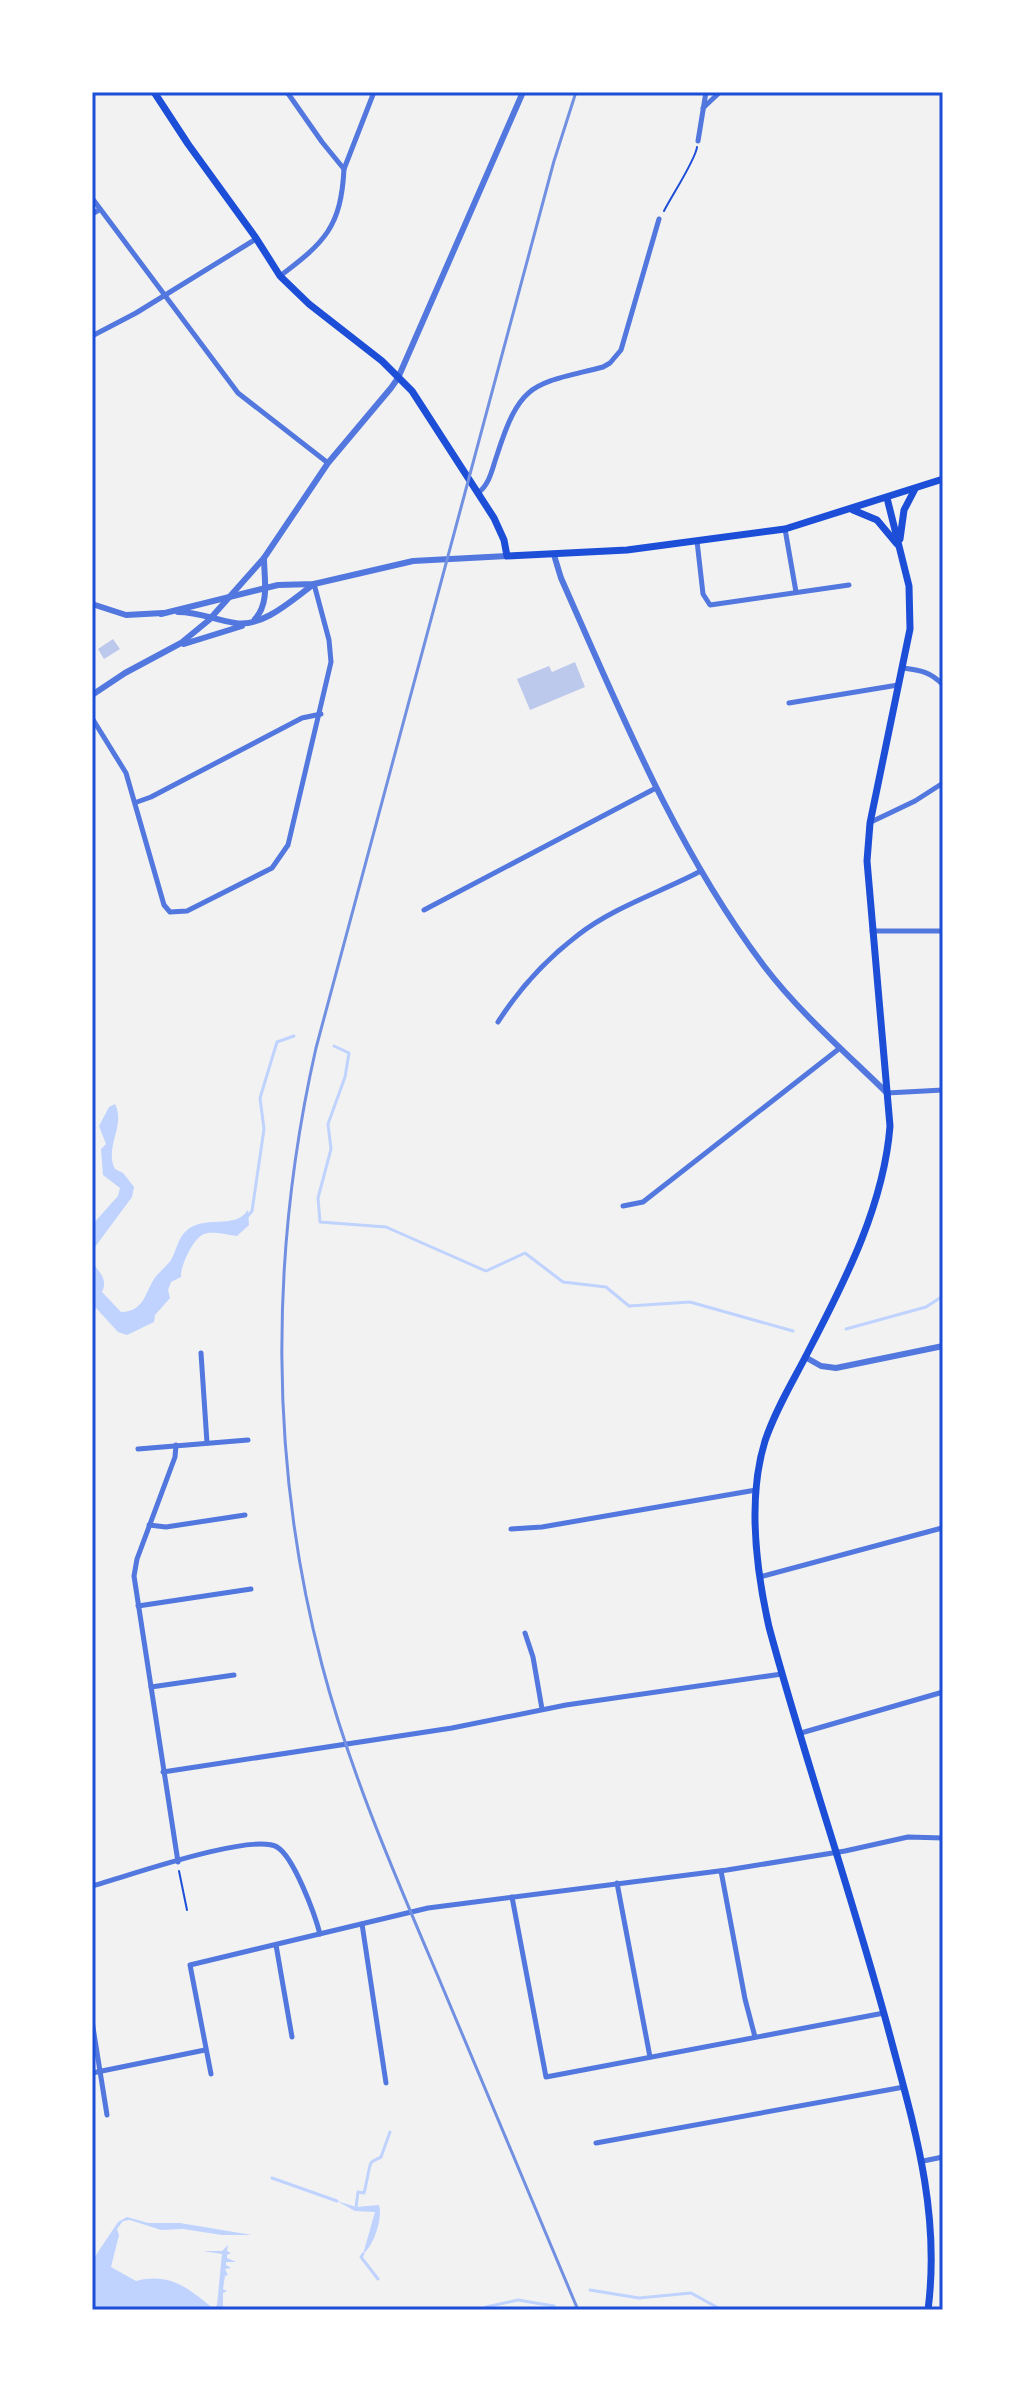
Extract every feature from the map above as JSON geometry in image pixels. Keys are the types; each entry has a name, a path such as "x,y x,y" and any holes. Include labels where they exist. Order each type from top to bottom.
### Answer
{"main road":[{"path":"154,92 280,276 309,304 382,361 412,391 500,531 507,556 554,555 785,529 853,510 943,479"},
{"path":"899,546 904,510 915,489"},
{"path":"890,498 909,586 910,629 870,823 867,861 890,1126 887,1162 857,1249 765,1441 757,1490 756,1522 760,1577 769,1627 884,2013 923,2161 931,2228 928,2310"},
{"path":"853,510 877,520 899,546"}],"street":[{"path":"287,92 344,169"},
{"path":"280,276 308,255 330,231 343,197 344,169 374,92"},
{"path":"92,695 125,673 173,648 194,634 212,616 264,558 328,463 398,378 523,92"},
{"path":"698,141 706,92"},
{"path":"703,108 720,92"},
{"path":"92,198 238,393 328,463"},
{"path":"92,214 99,210"},
{"path":"478,493 489,480 512,415 528,393 548,381 610,363 626,340 659,219"},
{"path":"92,336 164,296 256,238"},
{"path":"785,529 796,592"},
{"path":"697,541 703,594 710,605 849,585"},
{"path":"554,555 559,574 656,788 701,871 765,967 840,1048 887,1093 943,1090"},
{"path":"161,614 265,588 292,583 314,584 413,561 507,556"},
{"path":"92,604 126,615 190,612 234,623 251,623 262,611 264,558"},
{"path":"173,648 251,623 314,584"},
{"path":"92,718 126,773 137,802 164,905 170,912 187,911 272,868 283,855 321,714 331,662 329,640 314,584"},
{"path":"903,668 935,676 943,685"},
{"path":"789,703 899,685"},
{"path":"137,802 302,718 321,714"},
{"path":"870,823 943,783"},
{"path":"424,910 656,788"},
{"path":"498,1022 538,972 579,934 626,907 701,871"},
{"path":"872,931 943,931"},
{"path":"623,1206 643,1202 840,1048"},
{"path":"805,1357 821,1366 836,1368 943,1346"},
{"path":"201,1353 207,1443"},
{"path":"138,1449 248,1440"},
{"path":"176,1445 175,1457 135,1571 178,1862"},
{"path":"511,1529 542,1527 757,1490"},
{"path":"149,1525 166,1527 245,1515"},
{"path":"760,1577 942,1528"},
{"path":"138,1606 251,1589"},
{"path":"525,1633 533,1657 542,1709"},
{"path":"163,1772 463,1726 542,1709 767,1678 783,1673"},
{"path":"151,1687 234,1675"},
{"path":"801,1733 943,1692"},
{"path":"211,2074 190,1965 428,1908 721,1871 908,1837 943,1838"},
{"path":"92,1886 251,1843 276,1847 290,1862 320,1934"},
{"path":"721,1871 755,2037"},
{"path":"617,1883 650,2057"},
{"path":"512,1897 546,2077 884,2013"},
{"path":"362,1924 386,2083"},
{"path":"276,1945 292,2037"},
{"path":"92,2021 107,2115"},
{"path":"92,2073 205,2050"},
{"path":"596,2143 904,2087"},
{"path":"923,2161 943,2157"}],"path":[{"path":"659,219 696,155 698,141"},
{"path":"178,1862 187,1910"}],"water":[{"path":"115,1104 118,1120 112,1161 115,1169 123,1173 134,1187 132,1197 92,1251 92,1225 118,1196 120,1188 103,1175 101,1149 106,1144 99,1126 109,1107"},
{"path":"248,1210 249,1225 237,1236 210,1233 198,1238 187,1254 181,1277 171,1282 168,1290 170,1298 155,1315 154,1322 127,1335 118,1332 96,1308 92,1309 92,1262 104,1280 102,1292 121,1312 134,1309 171,1260 185,1232 201,1224 235,1220"},
{"path":"337,2201 356,2207 379,2205 377,2231 363,2254 375,2212 355,2211"},
{"path":"127,2217 148,2223 180,2223 252,2235 161,2230 130,2220 123,2221 117,2229 119,2235 111,2267 136,2281 159,2279 179,2284 214,2309 222,2254 203,2251 222,2251 228,2245 227,2251 231,2253 227,2258 236,2262 226,2262 231,2268 225,2269 228,2275 225,2276 223,2289 227,2291 223,2293 223,2310 92,2310 92,2261 118,2222"}],"building":[{"path":"113,639 120,649 104,659 98,649"},
{"path":"575,662 585,687 530,710 517,679 549,666 552,672"}],"waterway":[{"path":"246,1218 252,1211 264,1129 260,1098 277,1042 294,1036"},
{"path":"334,1046 349,1053 345,1077 328,1124 331,1149 318,1198 320,1222 386,1227 486,1271 525,1253 563,1282 606,1287 629,1306 690,1302 793,1331"},
{"path":"846,1329 926,1307 943,1296"},
{"path":"356,2207 358,2192 364,2193 371,2163 381,2157 390,2132"},
{"path":"272,2178 337,2201"},
{"path":"363,2254 361,2257 378,2279"},
{"path":"590,2290 639,2298 691,2293 722,2310"},
{"path":"484,2310 518,2300 554,2306"}],"railway":[{"path":"576,92 554,161 316,1048 290,1202 282,1357 292,1512 305,1589 333,1705 389,1860 578,2310"}]}
